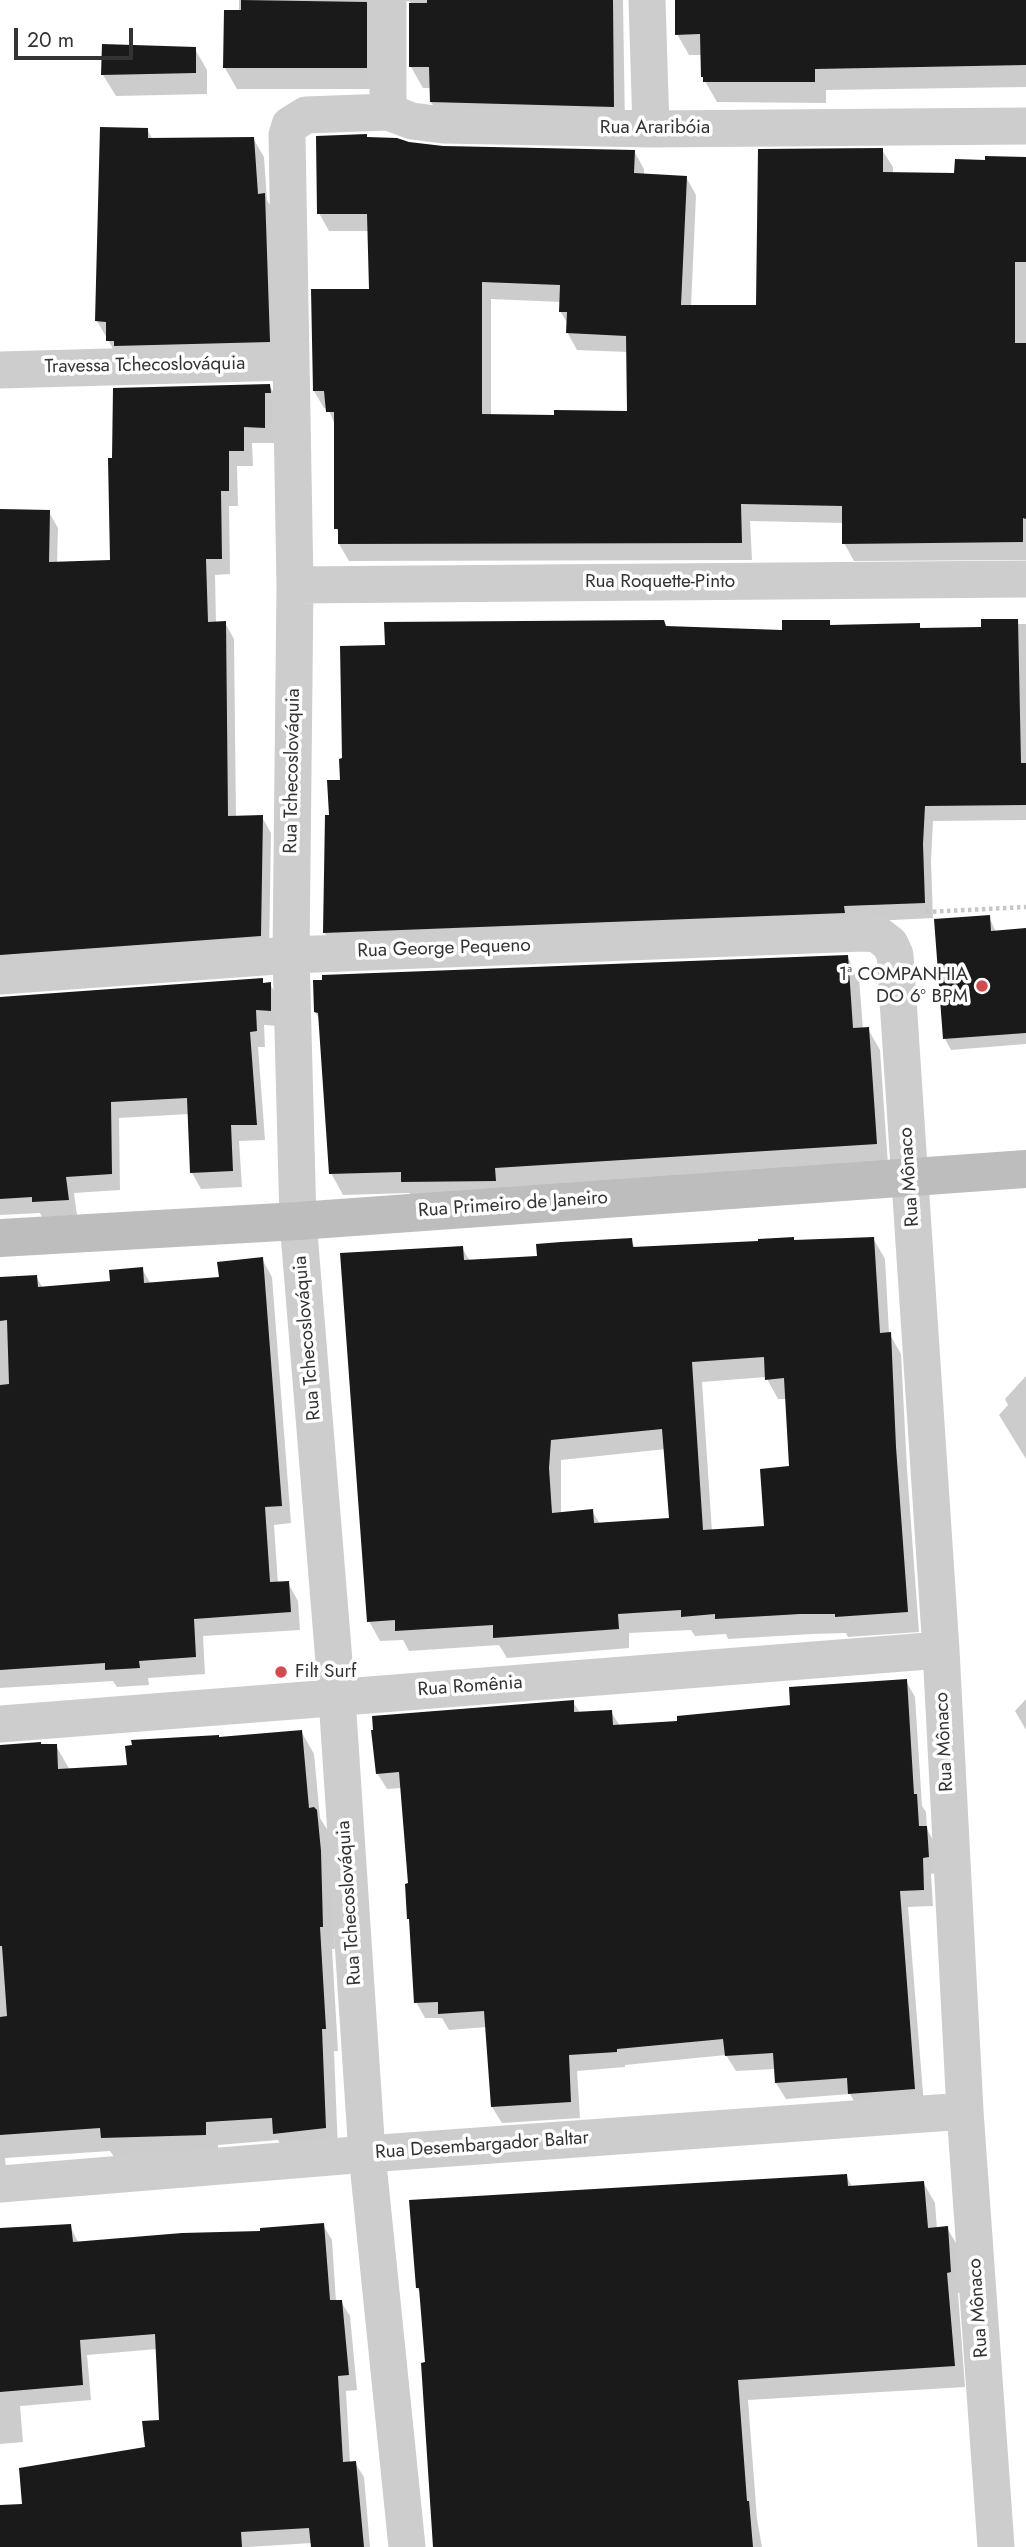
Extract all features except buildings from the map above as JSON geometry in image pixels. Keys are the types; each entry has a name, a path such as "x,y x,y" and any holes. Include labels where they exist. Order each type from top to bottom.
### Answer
{"street":[{"path":"388,0 388,112"},
{"path":"647,0 651,129"},
{"name":"Rua Araribóia","path":"290,125 306,115 388,112 412,121 443,125 651,129 1026,126"},
{"name":"Rua Tchecoslováquia","path":"290,125 287,135 295,585 291,955 298,1221 337,1698 367,2154 407,2547"},
{"name":"Travessa Tchecoslováquia","path":"0,370 290,362"},
{"name":"Rua Roquette-Pinto","path":"295,585 1026,579"},
{"name":"Rua George Pequeno","path":"0,976 291,955 863,933 877,934 887,940"},
{"name":"Rua Mônaco","path":"887,940 895,955 941,1650 965,2111 996,2547"},
{"name":"Rua Primeiro de Janeiro","path":"0,1238 298,1221 1026,1170"},
{"name":"Rua Romênia","path":"0,1724 941,1650"},
{"name":"Rua Desembargador Baltar","path":"0,2184 367,2154 965,2111"}],"path":[{"path":"926,912 1026,906"}],"place":[{"name":"1ª COMPANHIA DO 6º BPM","path":"982,986"},
{"name":"Filt Surf","path":"281,1672"}]}
